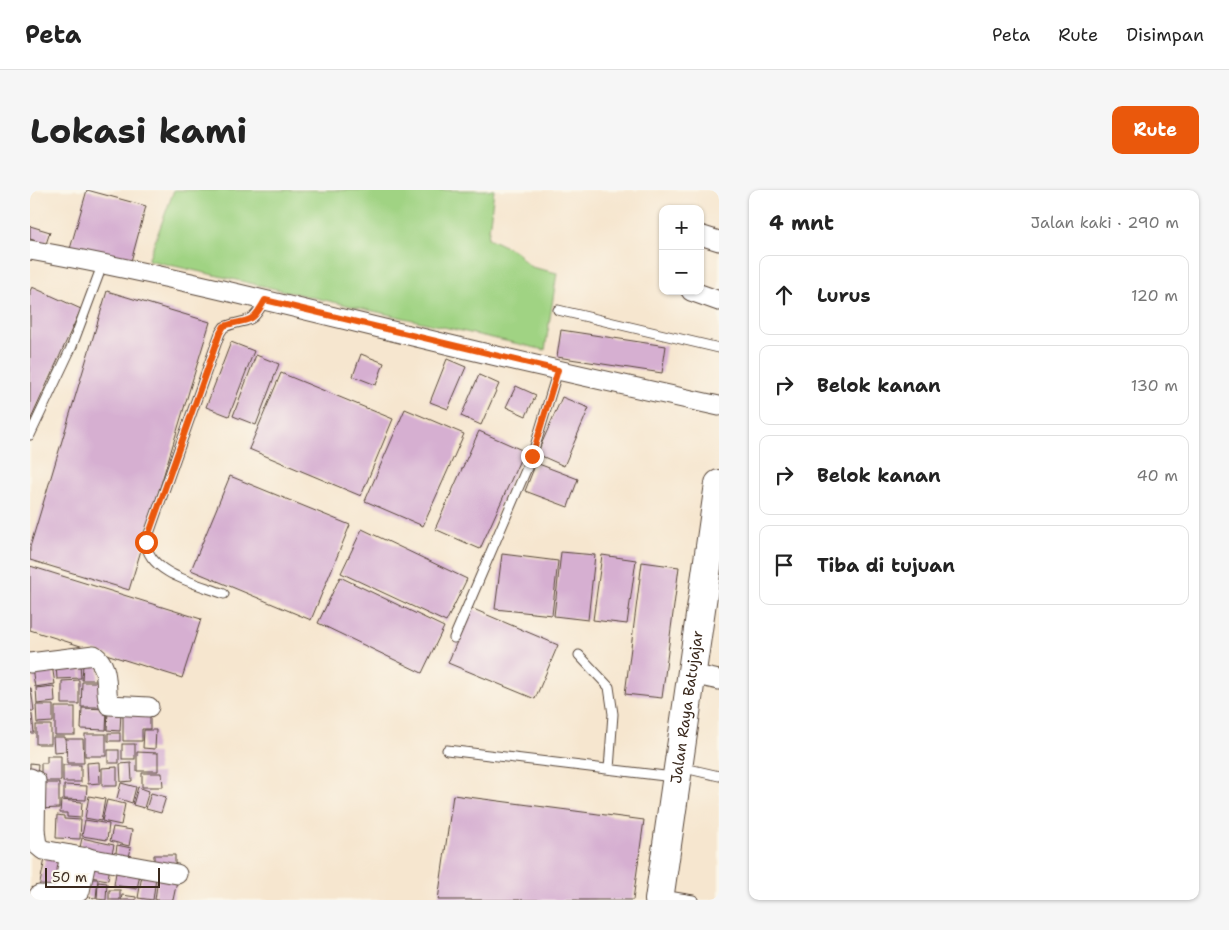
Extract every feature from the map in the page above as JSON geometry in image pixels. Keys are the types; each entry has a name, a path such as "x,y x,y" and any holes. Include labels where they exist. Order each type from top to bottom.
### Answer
{"highway":[{"name":"Jalan Raya Batujajar","path":"659,897 719,484"}],"street":[{"path":"704,236 719,241"},
{"path":"30,250 104,263 719,406"},
{"path":"703,295 719,301"},
{"path":"30,662 94,655 105,668 109,705 149,707"},
{"path":"691,674 719,680"},
{"path":"30,778 36,780 32,831 37,846 43,850 177,874"},
{"path":"39,894 62,896 78,856"}],"lane":[{"path":"30,435 72,346 104,263"},
{"path":"224,594 163,570 148,553 146,542 220,333 224,326 250,320 256,316 265,300"},
{"path":"558,310 719,348"},
{"path":"454,638 532,456 558,370"},
{"path":"579,655 609,687 613,714 609,769"},
{"path":"447,750 609,769 719,776"},
{"path":"659,897 693,900"}],"green space":[{"path":"174,190 494,190 488,238 517,252 531,267 557,273 545,350 148,260"}],"building":[{"path":"87,190 146,206 130,265 70,249"},
{"path":"30,226 50,232 46,244 30,239"},
{"path":"32,287 81,309 30,421 30,291"},
{"path":"107,291 210,322 129,590 30,560 30,547"},
{"path":"561,330 666,346 662,373 557,357"},
{"path":"231,342 254,351 229,416 206,407"},
{"path":"361,354 384,363 376,385 353,376"},
{"path":"256,355 279,364 256,425 233,416"},
{"path":"447,359 466,367 448,409 430,402"},
{"path":"281,373 393,419 361,496 249,449"},
{"path":"479,375 499,384 481,425 461,416"},
{"path":"516,386 536,395 526,416 506,407"},
{"path":"562,397 589,408 564,466 537,454"},
{"path":"405,409 464,434 423,526 365,501"},
{"path":"479,431 524,451 480,549 435,529"},
{"path":"536,463 578,479 568,507 525,491"},
{"path":"230,476 350,525 311,620 191,570"},
{"path":"362,529 467,579 446,622 341,573"},
{"path":"561,552 595,555 588,620 554,616"},
{"path":"502,554 558,561 552,615 495,609"},
{"path":"602,555 636,560 627,624 593,620"},
{"path":"642,562 679,567 662,698 625,694"},
{"path":"30,566 201,619 182,678 30,630"},
{"path":"340,577 444,627 422,673 318,623"},
{"path":"471,608 558,645 535,699 448,663"},
{"path":"80,664 81,678 57,679 56,665"},
{"path":"83,664 99,665 98,680 82,680"},
{"path":"52,665 55,684 35,687 32,668"},
{"path":"79,680 79,704 62,704 62,681"},
{"path":"82,682 103,682 103,707 81,707"},
{"path":"54,686 55,702 37,704 36,688"},
{"path":"31,688 34,711 30,711"},
{"path":"36,705 53,705 53,722 37,723"},
{"path":"55,707 75,707 75,735 55,735"},
{"path":"82,708 107,709 106,730 81,729"},
{"path":"108,711 121,712 120,731 107,730"},
{"path":"123,712 150,712 150,729 142,729 142,741 123,741"},
{"path":"30,714 32,714 34,733 30,733"},
{"path":"36,725 51,725 51,744 36,744"},
{"path":"144,730 156,730 155,749 143,748"},
{"path":"108,733 120,733 120,741 108,741"},
{"path":"85,734 106,734 106,756 85,756"},
{"path":"53,737 65,737 66,751 54,752"},
{"path":"66,739 83,739 84,763 67,763"},
{"path":"122,744 135,744 135,759 122,759"},
{"path":"108,750 119,750 119,763 108,763"},
{"path":"137,752 158,753 158,771 137,771"},
{"path":"47,756 61,756 61,781 41,781 41,763 47,763"},
{"path":"99,762 100,783 88,784 87,763"},
{"path":"30,763 38,764 37,777 30,776"},
{"path":"131,763 132,781 121,782 120,764"},
{"path":"63,765 81,765 81,782 63,782"},
{"path":"117,767 117,786 102,786 102,768"},
{"path":"142,773 162,773 163,787 142,787"},
{"path":"39,783 59,783 59,808 39,809"},
{"path":"121,783 136,787 132,803 117,798"},
{"path":"64,785 87,786 86,800 64,799"},
{"path":"138,787 149,791 144,808 133,805"},
{"path":"151,793 166,797 161,813 146,809"},
{"path":"453,795 644,820 633,900 438,900"},
{"path":"89,796 105,799 101,821 85,818"},
{"path":"61,800 82,802 81,818 67,817 67,813 60,813"},
{"path":"107,800 125,804 121,825 102,821"},
{"path":"57,815 64,816 64,819 81,820 80,839 56,838"},
{"path":"85,820 109,824 107,840 82,836"},
{"path":"113,827 132,830 129,846 110,841"},
{"path":"82,838 114,845 111,858 79,852"},
{"path":"117,845 131,848 128,862 115,860"},
{"path":"46,854 67,858 60,892 39,888"},
{"path":"154,855 175,855 175,868 154,869"},
{"path":"92,862 110,864 108,880 90,877"},
{"path":"117,866 141,869 137,889 114,885"},
{"path":"142,875 156,877 153,900 138,898"},
{"path":"158,878 177,881 173,900 155,900"},
{"path":"89,879 98,879 96,898 87,897"},
{"path":"98,882 107,883 106,900 97,899"},
{"path":"109,890 120,890 120,900 109,900"},
{"path":"122,895 136,897 136,900 121,900"}],"route":[{"path":"146,542 220,333 224,326 250,320 256,316 265,300 558,370 532,456"}]}
